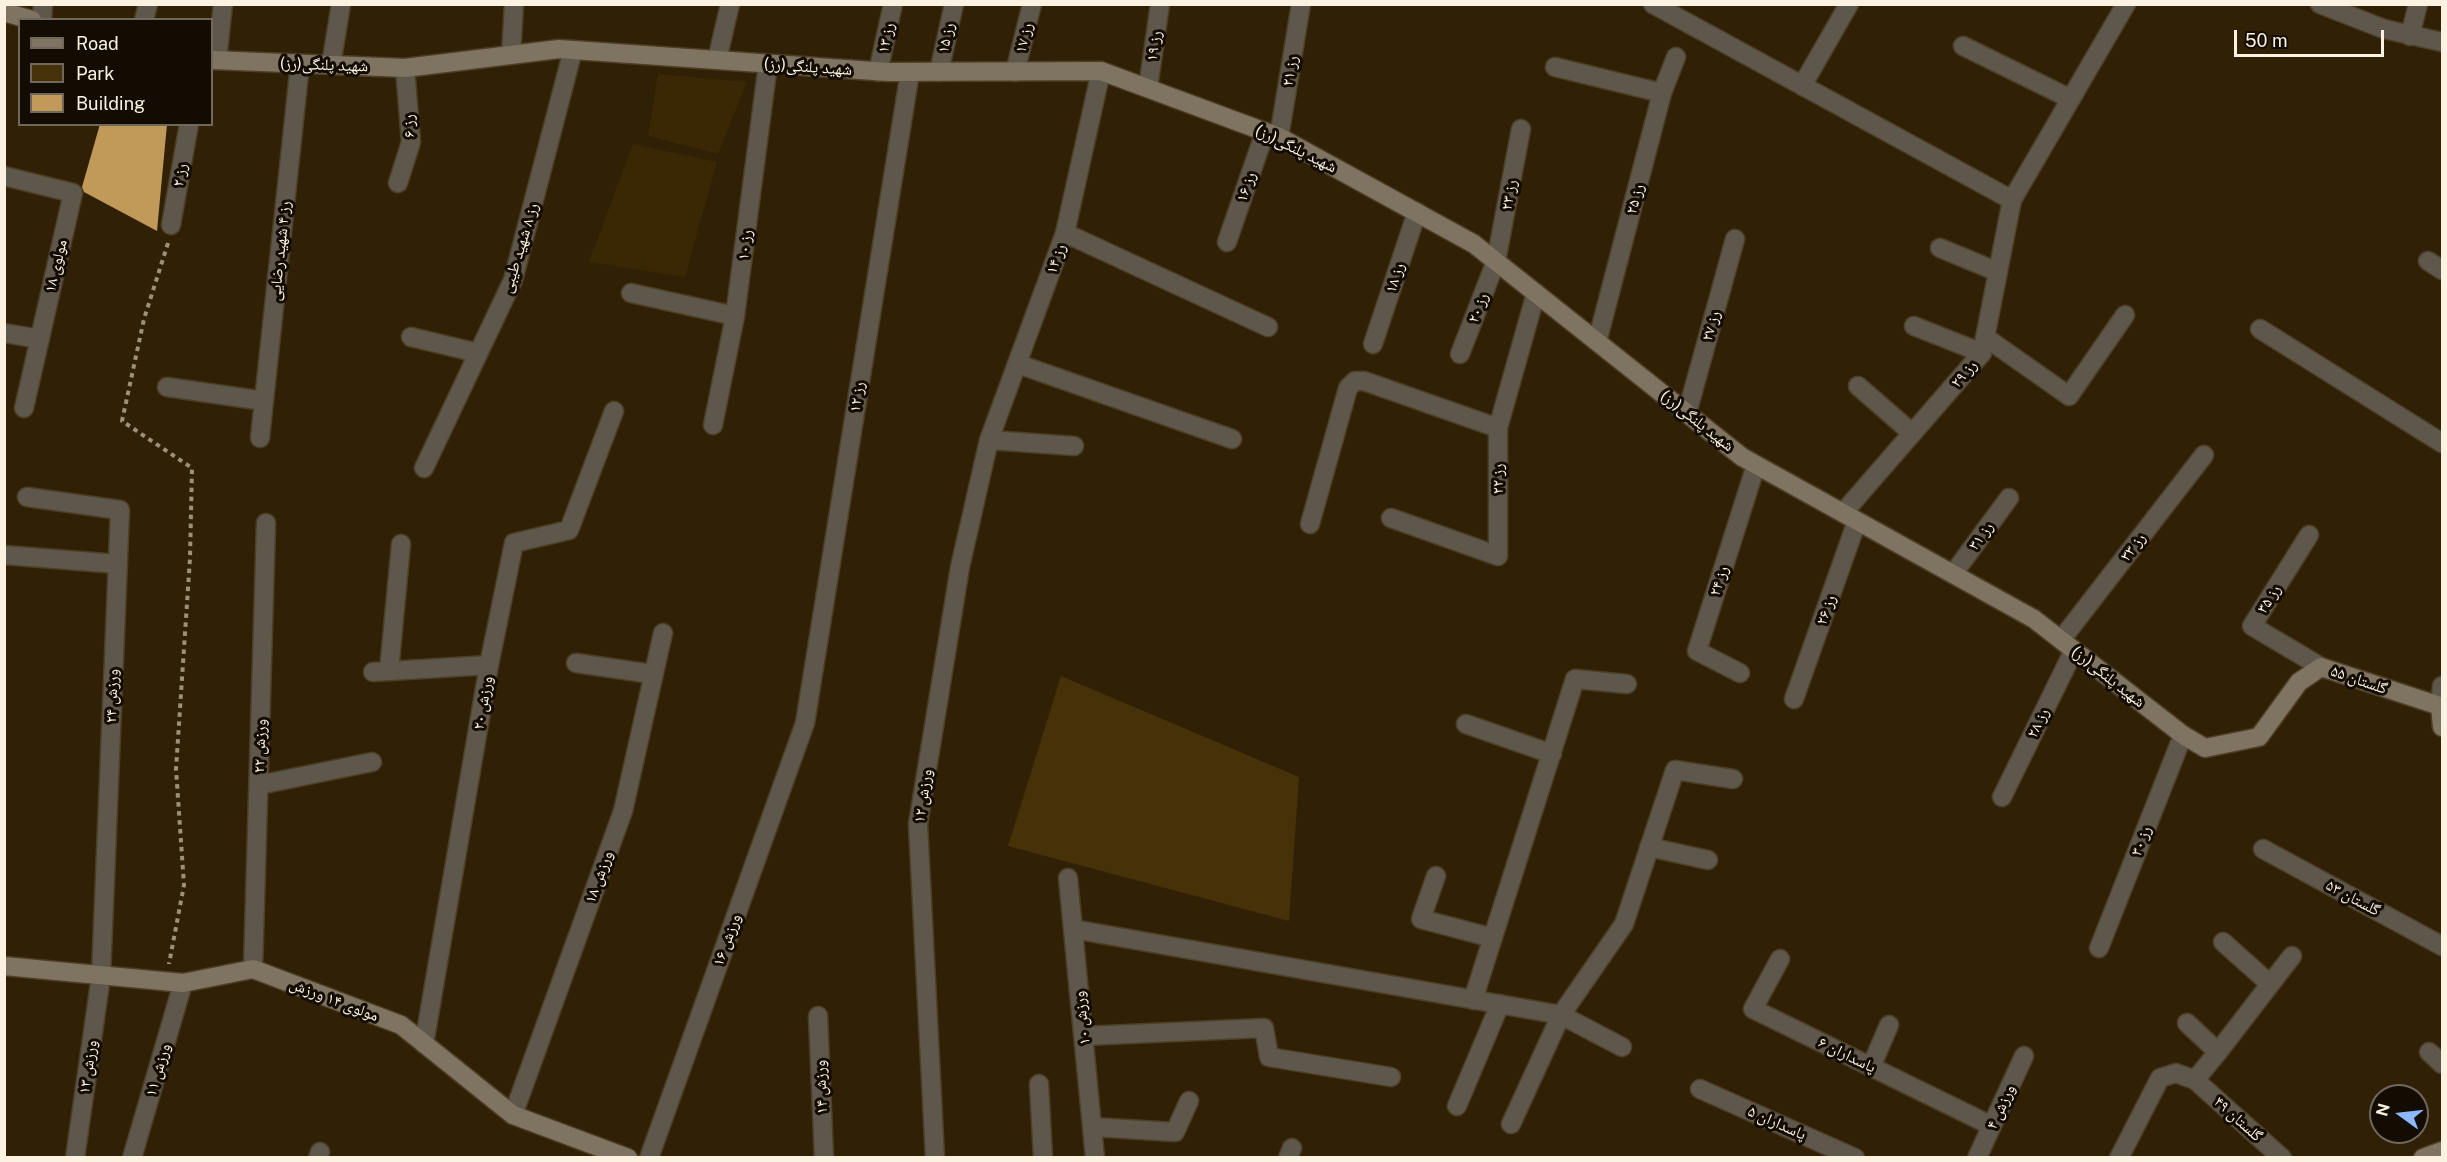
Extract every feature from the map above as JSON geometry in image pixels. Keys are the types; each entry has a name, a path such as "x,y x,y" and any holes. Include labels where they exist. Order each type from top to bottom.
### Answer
{"street":[{"path":"214,60 223,4"},
{"path":"331,65 341,4"},
{"path":"511,55 514,4"},
{"path":"717,60 730,4"},
{"name":"رز ۱۳","path":"878,72 893,4"},
{"name":"رز ۱۵","path":"939,72 954,4"},
{"name":"رز ۱۷","path":"1015,72 1032,4"},
{"name":"رز ۱۹","path":"1148,88 1160,4"},
{"name":"رز ۲۱","path":"1272,134 1301,4"},
{"path":"1653,4 1684,12 1802,86 2012,200"},
{"path":"1802,86 1849,4"},
{"name":"رز ۲۹","path":"1850,517 1912,433 1984,345 2012,200 2126,4"},
{"path":"2320,4 2410,36 2442,42"},
{"path":"2410,36 2418,4"},
{"path":"4,12 25,18"},
{"path":"1963,46 2071,99"},
{"name":"شهید پلنگی(رز)","path":"214,60 405,68 573,50 878,72 1101,71 1272,134 1474,244 1756,465 2034,619 2183,735"},
{"name":"رز ۸ شهید طیبی","path":"423,468 513,280 573,50"},
{"name":"رز ۲۵","path":"1598,342 1662,93 1676,57"},
{"name":"رز ۴ شهید رضایی","path":"260,438 300,64"},
{"name":"رز ۱۰","path":"713,425 735,316 768,64"},
{"path":"1555,67 1662,93"},
{"name":"رز ۶","path":"398,183 411,141 405,68"},
{"name":"رز ۱۴","path":"989,440 1065,233 1101,71"},
{"name":"رز ۱۲","path":"805,723 910,72"},
{"name":"رز ۲","path":"171,225 189,126"},
{"name":"رز ۲۳","path":"1496,261 1521,129"},
{"name":"رز ۱۶","path":"1227,242 1272,134"},
{"name":"مولوی ۱۸","path":"4,176 73,193 24,408"},
{"name":"رز ۱۸","path":"1373,344 1417,212"},
{"path":"1065,233 1268,327"},
{"name":"رز ۲۷","path":"1687,413 1735,239"},
{"path":"1940,248 1998,272"},
{"name":"رز ۲۰","path":"1461,354 1496,261"},
{"path":"631,293 735,316"},
{"name":"رز ۲۲","path":"1390,518 1498,556 1498,428 1536,293"},
{"path":"1914,326 1984,345 2069,396 2125,315"},
{"path":"2260,329 2442,443"},
{"path":"4,333 40,339"},
{"path":"411,337 478,353"},
{"path":"1018,364 1232,439"},
{"path":"1310,525 1348,388 1355,381 1364,381 1498,428"},
{"path":"1858,386 1912,433"},
{"path":"167,387 264,401"},
{"name":"ورزش ۲۰","path":"424,1044 489,665 514,543 569,530 614,411"},
{"path":"989,440 1074,446"},
{"name":"ورزش ۱۲","path":"935,1158 918,824 960,567 989,440"},
{"name":"رز ۳۳","path":"2068,645 2204,454"},
{"name":"رز ۲۴","path":"1740,673 1696,651 1756,465"},
{"name":"ورزش ۲۴","path":"27,497 120,510 100,976"},
{"name":"رز ۳۱","path":"1953,574 2009,498"},
{"name":"رز ۲۶","path":"1794,699 1850,517"},
{"name":"ورزش ۲۲","path":"253,969 266,523"},
{"name":"رز ۳۵","path":"2309,535 2252,626 2321,667"},
{"path":"401,544 381,672 489,665"},
{"path":"4,555 118,564"},
{"name":"ورزش ۱۸","path":"513,1115 623,811 663,633"},
{"name":"رز ۲۸","path":"2002,797 2068,645"},
{"path":"576,663 652,674"},
{"name":"گلستان ۵۵","path":"2183,735 2205,748 2259,737 2299,682 2321,667 2440,706"},
{"path":"1473,1000 1575,679 1627,684"},
{"path":"2442,686 2440,706 2442,727"},
{"name":"ورزش ۱۶","path":"649,1158 805,723"},
{"path":"1466,724 1552,754"},
{"name":"رز ۳۰","path":"2099,948 2183,735"},
{"path":"259,785 372,762"},
{"path":"1511,1124 1562,1015 1624,924 1675,770 1733,779"},
{"path":"1649,847 1708,860"},
{"name":"گلستان ۵۳","path":"2264,849 2442,946"},
{"path":"1436,876 1421,919 1493,938"},
{"name":"ورزش ۱۰","path":"1068,878 1095,1158"},
{"path":"1073,929 1562,1015 1622,1047"},
{"path":"2223,942 2270,984"},
{"path":"2119,1158 2160,1078 2176,1073 2195,1080 2292,956"},
{"name":"پاسداران ۶","path":"1780,960 1753,1010 1992,1126"},
{"path":"4,966 174,983 253,969"},
{"name":"مولوی ۱۴ ورزش","path":"253,969 401,1025 513,1115 628,1158"},
{"name":"ورزش ۱۳","path":"75,1158 100,976"},
{"name":"ورزش ۱۱","path":"132,1158 174,983"},
{"path":"1456,1106 1500,1005"},
{"name":"ورزش ۱۴","path":"818,1016 824,1158"},
{"path":"2187,1023 2217,1052"},
{"path":"1871,1067 1889,1025"},
{"path":"1084,1036 1264,1028 1269,1057 1391,1077"},
{"name":"ورزش ۴","path":"1977,1158 2024,1056"},
{"name":"گلستان ۴۹","path":"2195,1080 2282,1158"},
{"path":"1039,1084 1043,1158"},
{"name":"پاسداران ۵","path":"1700,1089 1855,1158"},
{"path":"1092,1127 1175,1132 1189,1101"},
{"path":"2423,1158 2442,1151"}],"path":[{"path":"171,225 144,319 122,421 192,468 190,558 176,769 184,885 174,983"}],"shaded area":[{"path":"658,74 747,82 718,154 648,136"},
{"path":"633,144 717,162 685,277 589,262"}],"green space":[{"path":"1061,676 1299,777 1289,921 1008,846"}],"building":[{"path":"99,126 167,126 157,231 84,192 82,187"}]}
